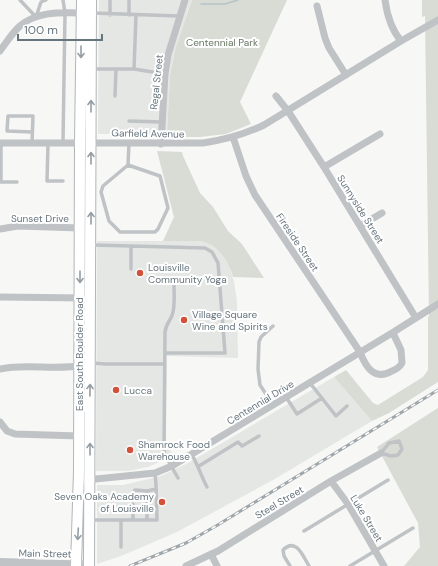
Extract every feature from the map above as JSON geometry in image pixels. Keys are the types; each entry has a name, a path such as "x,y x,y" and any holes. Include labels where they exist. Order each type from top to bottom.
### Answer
{"main road":[{"path":"82,0 86,13"},
{"path":"86,13 91,0"},
{"name":"East South Boulder Road","path":"86,13 91,69 89,565"},
{"name":"East South Boulder Road","path":"76,565 79,481 80,142 86,13"}],"street":[{"name":"Regal Street","path":"161,144 165,74 168,55 185,0"},
{"path":"385,0 386,10 391,25 400,41"},
{"path":"318,6 325,38 329,48 346,75"},
{"path":"0,51 12,34 20,26 36,17 47,14 86,13"},
{"name":"Garfield Avenue","path":"0,143 203,143 233,137 250,132 288,111 400,41 438,20"},
{"path":"276,96 288,111"},
{"name":"Sunnyside Street","path":"288,111 416,318"},
{"path":"324,167 380,134"},
{"name":"Fireside Street","path":"233,137 246,176 254,194 360,352 363,360 379,376 397,369 402,363 402,354 393,333"},
{"path":"360,226 382,213"},
{"name":"Sunset Drive","path":"0,229 18,226 80,228"},
{"path":"0,297 91,298"},
{"name":"Centennial Drive","path":"79,481 155,474 172,466 393,333 438,304"},
{"path":"0,368 16,366 80,366 90,363"},
{"path":"0,422 7,431 15,434 79,436"},
{"name":"Steel Street","path":"186,566 211,554 331,481 381,453"},
{"name":"Luke Street","path":"331,481 348,504 384,566"},
{"path":"211,554 217,566"},
{"name":"Main Street","path":"0,562 89,565"}],"lane":[{"path":"20,0 36,17 41,2 46,0"},
{"path":"63,0 65,14 63,142"},
{"path":"110,0 110,15"},
{"path":"129,0 129,15"},
{"path":"86,13 110,15 180,16"},
{"path":"134,69 136,15"},
{"path":"91,69 134,69 165,74"},
{"path":"115,96 116,69"},
{"path":"32,132 7,132 8,116 33,116 32,143"},
{"path":"129,121 162,122"},
{"path":"0,143 1,182 17,182"},
{"path":"128,166 160,176 168,208 158,229 155,232 120,232 109,221 101,192 102,186 128,166 129,143"},
{"path":"48,144 47,181 63,180"},
{"path":"91,245 204,248 212,252 218,263 224,353 165,353"},
{"path":"131,246 131,269"},
{"path":"174,284 173,311 166,326 164,364 164,449 165,455 178,478"},
{"path":"273,326 261,337 259,342 258,369 260,385 273,405"},
{"path":"90,363 164,364"},
{"path":"310,383 336,416 348,406"},
{"path":"286,397 297,414 322,398"},
{"path":"199,466 238,442 242,446 259,436"},
{"path":"399,441 402,449 398,455 391,456 381,453 389,443 399,441"},
{"path":"192,455 199,466 198,472 207,487"},
{"path":"89,520 157,520 155,474"},
{"path":"304,531 388,480"},
{"path":"133,498 133,493 135,490 147,491 156,489"},
{"path":"147,491 147,520"},
{"path":"132,520 133,504"},
{"path":"121,520 121,547"},
{"path":"350,566 413,528"},
{"path":"290,566 284,556 283,550 292,545 298,547 309,566"}],"shaded area":[{"path":"99,0 192,0 175,50 170,75 167,134 98,134"},
{"path":"97,241 207,242 221,253 229,265 237,301 238,358 167,356 166,441 173,456 148,467 128,471 96,471"},
{"path":"334,377 372,421 273,480 177,532 121,556 97,564 97,485 123,485 161,476 188,463"}],"green space":[{"name":"Centennial Park","path":"192,0 287,0 240,102 251,124 226,134 200,137 169,137 167,134 170,75 175,50"},
{"path":"422,0 438,0 438,382 389,413 372,421 334,377 346,370 373,403 378,405 423,377 428,370 429,316 425,16 422,17"},
{"path":"157,151 182,152 200,193 213,207 228,231 242,244 264,278 233,277 229,265 222,254 207,243 201,241 163,241 174,217"},
{"path":"438,408 438,566 404,566 420,547 418,523 377,447"}],"waterway":[{"path":"201,4 225,4 238,0"}],"railway":[{"path":"130,566 186,543 216,526 438,390"}],"place":[{"name":"Louisville Community Yoga","path":"140,273"},
{"name":"Village Square Wine and Spirits","path":"184,320"},
{"name":"Lucca","path":"116,390"},
{"name":"Shamrock Food Warehouse","path":"130,450"},
{"name":"Seven Oaks Academy of Louisville","path":"162,502"}]}
